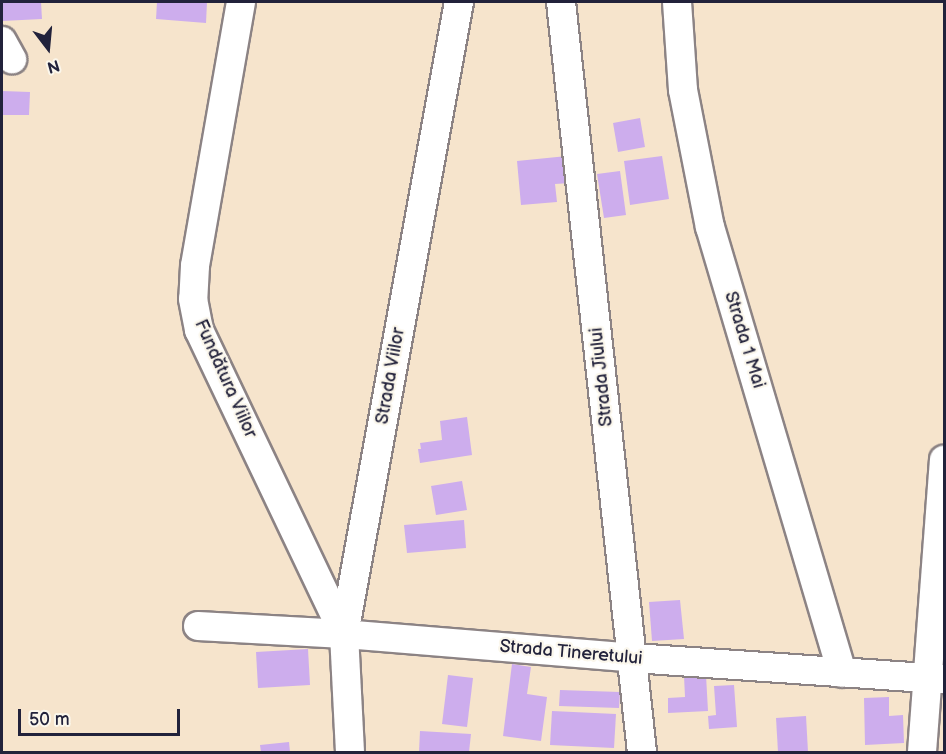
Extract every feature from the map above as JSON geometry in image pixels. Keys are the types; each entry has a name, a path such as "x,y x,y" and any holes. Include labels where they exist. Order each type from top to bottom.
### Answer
{"street":[{"name":"Fundătura Viilor","path":"241,2 195,266 193,299 200,330 344,634"},
{"name":"Strada Viilor","path":"350,753 344,634 459,2"},
{"name":"Strada Jiului","path":"561,2 642,753"},
{"name":"Strada 1 Mai","path":"677,2 683,90 710,227 842,673"},
{"path":"922,753 936,679 945,460"},
{"name":"Strada Tineretului","path":"198,626 344,634 633,658 936,679"}],"building":[{"path":"2,2 41,2 42,19 2,21"},
{"path":"157,2 207,2 206,23 156,19"},
{"path":"2,91 30,92 29,115 2,115"},
{"path":"640,118 645,147 618,152 613,123"},
{"path":"567,156 570,183 555,184 557,202 521,205 517,161"},
{"path":"662,156 669,199 630,205 624,161"},
{"path":"620,171 626,215 604,218 597,174"},
{"path":"467,417 472,455 420,463 418,449 421,449 420,443 442,440 440,421"},
{"path":"462,481 467,510 436,515 431,486"},
{"path":"464,520 466,548 407,553 404,525"},
{"path":"680,600 684,639 652,641 649,602"},
{"path":"308,649 310,685 258,688 256,652"},
{"path":"512,664 531,667 527,694 547,697 541,741 503,736"},
{"path":"448,675 473,678 467,727 442,724"},
{"path":"706,675 708,711 668,713 668,698 685,697 684,676"},
{"path":"734,685 737,727 709,729 708,716 716,715 714,686"},
{"path":"560,690 620,692 619,708 559,706"},
{"path":"889,697 889,716 903,715 904,743 865,745 864,698"},
{"path":"552,711 616,714 614,748 550,745"},
{"path":"806,716 808,752 778,752 776,718"},
{"path":"420,731 471,734 469,752 419,752"},
{"path":"289,742 290,752 261,752 260,745"}]}
